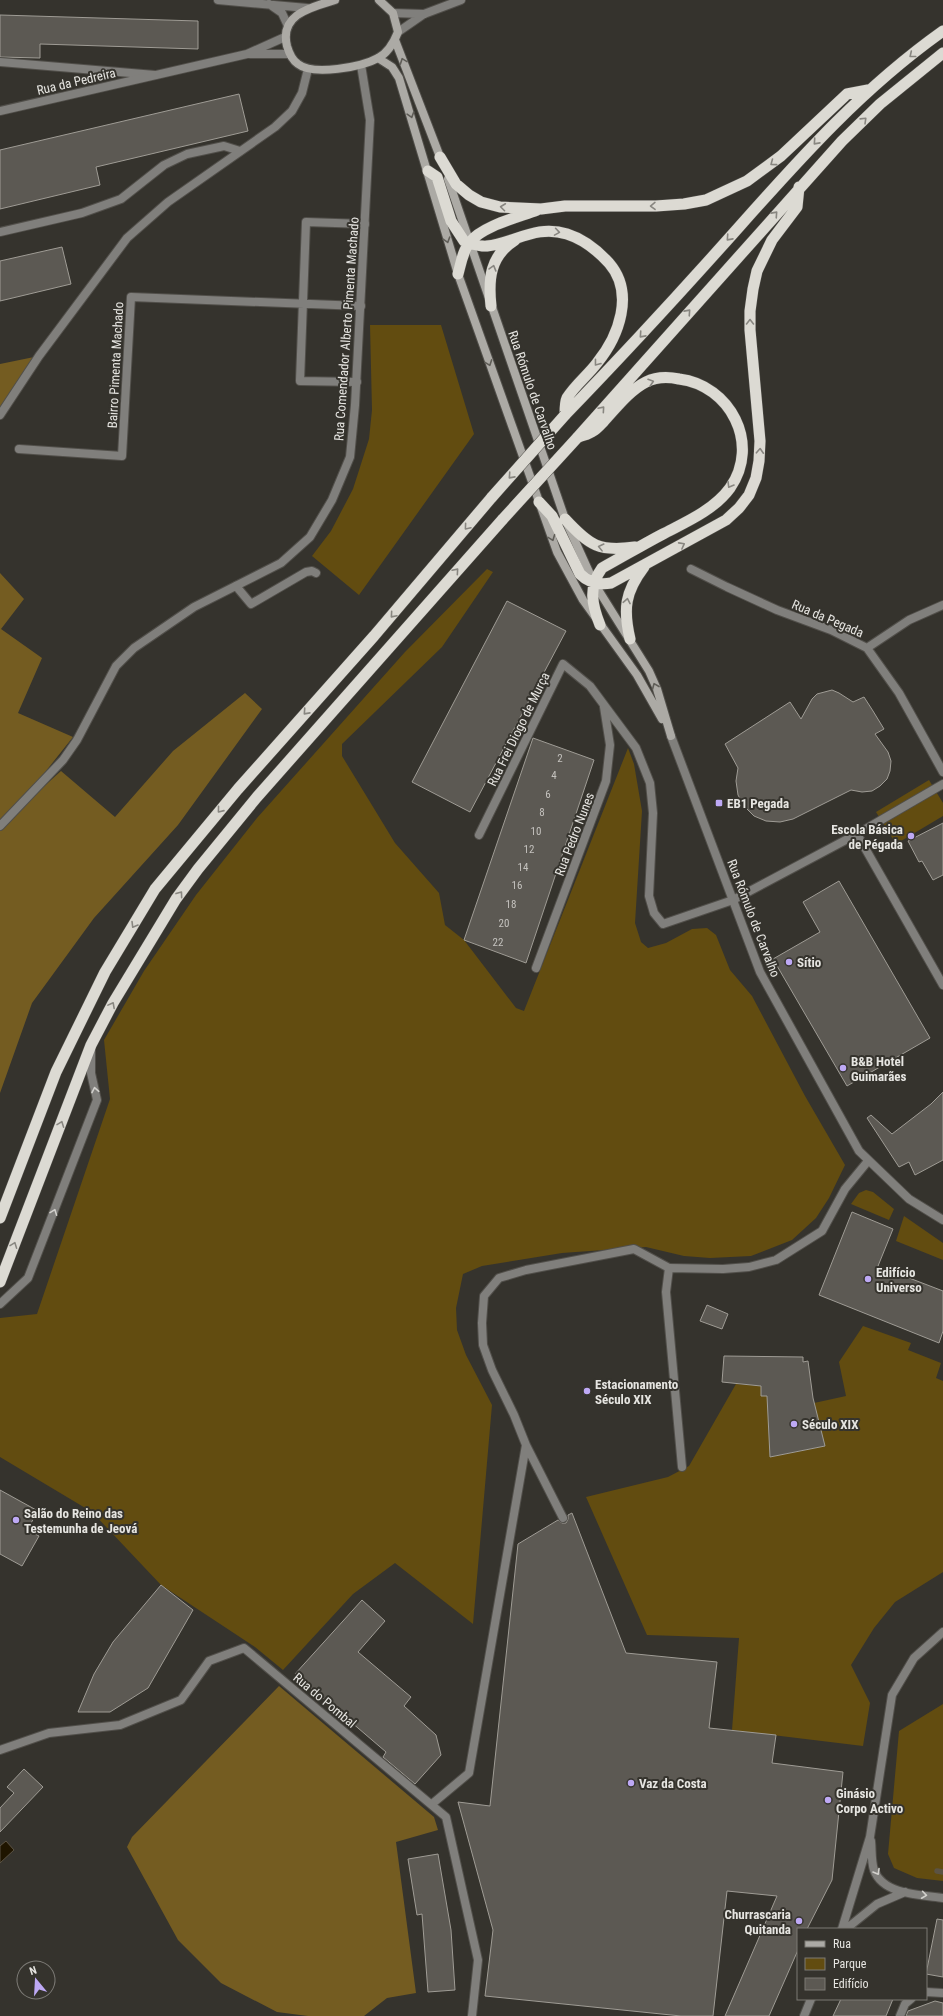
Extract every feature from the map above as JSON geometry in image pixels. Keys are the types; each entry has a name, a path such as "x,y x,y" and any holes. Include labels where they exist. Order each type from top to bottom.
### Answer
{"highway":[{"path":"0,1218 56,1072 105,972 155,889 238,789 408,597 492,497 565,416 631,347 830,126 868,90 943,31"},
{"path":"0,1282 91,1046 113,1003 154,932 198,869 257,797 502,518 577,438 799,187 842,141 880,104 943,53"},
{"path":"440,156 456,184 469,195 481,202 500,207 541,209 564,206 656,206 684,204 706,200 730,190 764,170 782,156 847,94 868,90"},
{"path":"428,171 437,177 451,221 458,234 464,241 487,246 523,236 551,231 567,234 580,240 593,248 614,269 623,294 622,310 617,329 598,362 566,399 565,416"},
{"path":"539,502 552,516 580,574 586,580 594,583 611,583 726,520 739,508 749,495 759,461 760,441 750,330 752,289 757,271 772,240 797,207 799,187"},
{"path":"458,274 463,255 469,242 484,231 541,209"},
{"path":"491,306 489,287 495,260 502,251 523,236"},
{"path":"577,438 594,431 629,394 647,382 667,377 691,380 712,391 727,405 737,420 742,435 743,449 739,468 730,487 719,500 701,513 602,568 594,583 592,595 592,606 600,625"},
{"path":"565,520 586,541 599,547 618,549 640,547"},
{"path":"630,639 626,622 627,597 635,579 647,563"}],"main road":[{"path":"335,0 307,8 295,17 288,26 285,37 289,54 297,64 308,69 329,69 360,65 378,58 388,49 397,36"},
{"path":"379,0 393,13"},
{"name":"Rua Rómulo de Carvalho","path":"393,13 397,36 440,156 565,520 594,583 649,671 657,689 671,736"},
{"name":"Rua Rómulo de Carvalho","path":"378,58 392,67 400,78 458,274 539,502 564,566 600,625 637,675 671,736"}],"street":[{"path":"218,0 267,3 307,8"},
{"path":"397,36 424,14 460,0"},
{"path":"267,3 282,13 288,26"},
{"path":"393,13 424,14"},
{"name":"Rua da Pedreira","path":"0,111 247,54 285,37"},
{"name":"Rua da Pedreira","path":"247,54 289,54"},
{"name":"Rua da Pedreira","path":"0,62 158,75"},
{"name":"Rua Comendador Alberto Pimenta Machado","path":"0,826 63,760 77,740 116,666 134,648 194,607 281,563 310,537 332,500 350,457 357,382 370,120 360,65"},
{"path":"0,415 39,356 127,238 168,202 275,127 292,111 302,93 308,69"},
{"path":"0,232 82,213 121,199 164,165 187,154 224,146 240,151"},
{"path":"357,382 300,381 306,222 365,224"},
{"name":"Bairro Pimenta Machado","path":"19,449 122,456 131,296 360,306"},
{"name":"Rua da Pegada","path":"691,569 727,588 777,610 831,630 866,648 899,693 943,772"},
{"path":"236,586 252,604 306,572 312,571 316,574"},
{"path":"866,648 909,620 943,605"},
{"name":"Rua Frei Diogo de Murça","path":"479,835 562,664 590,686 636,748 650,783 653,813 649,896 654,913 663,924 733,900"},
{"name":"Rua Pedro Nunes","path":"536,968 606,781 610,745 603,704"},
{"name":"Rua Rómulo de Carvalho","path":"671,736 760,972 858,1151 909,1199 943,1220"},
{"path":"733,900 857,834 943,784"},
{"path":"857,834 943,985"},
{"path":"0,1304 28,1278 96,1100 91,1073 91,1046"},
{"path":"563,1518 526,1445 514,1415 492,1370 483,1344 482,1323 484,1296 500,1278 526,1270 634,1249 669,1268 749,1267 776,1260 822,1231 845,1189 868,1161"},
{"path":"669,1268 666,1292 682,1467"},
{"path":"432,1804 469,1773 526,1445"},
{"path":"842,1928 870,1837 892,1695 914,1658 943,1632"},
{"name":"Rua do Pombal","path":"0,1750 49,1733 120,1725 182,1700 209,1661 244,1648 446,1817 478,1960 472,2016"},
{"path":"870,1837 874,1870 888,1887 905,1892 943,1898"},
{"path":"847,1928 877,1904 905,1892"},
{"path":"927,1992 943,1993"},
{"path":"804,2016 811,2000"},
{"path":"900,2016 905,2004 910,2000"}],"green space":[{"path":"370,325 441,325 474,434 359,595 312,556 331,531 353,489 369,439 372,410"},
{"path":"487,569 493,572 442,647 342,744 342,756 395,843 439,893 445,925 464,940 516,1008 524,1011 628,748 634,764 642,811 635,923 641,942 648,948 666,943 692,929 707,928 716,935 730,970 752,996 805,1096 845,1165 829,1198 816,1218 792,1240 751,1256 710,1258 684,1256 646,1247 562,1253 482,1266 463,1274 456,1308 457,1330 466,1355 492,1405 473,1624 395,1563 353,1594 283,1670 255,1647 161,1585 92,1512 0,1457 0,1318 37,1314 110,1099 104,1040 144,971 196,895 257,818 405,652"},
{"path":"929,780 943,803 943,816 896,844 876,812"},
{"path":"866,1190 873,1192 894,1209 889,1220 851,1204 859,1193"},
{"path":"904,1216 943,1243 943,1260 896,1241"},
{"path":"863,1326 911,1343 908,1350 941,1363 936,1378 943,1381 943,1572 895,1602 874,1628 851,1665 870,1703 863,1746 732,1730 739,1638 647,1635 586,1497 668,1477 689,1466 736,1384 761,1386 761,1396 767,1396 770,1457 825,1446 814,1403 846,1396 839,1362"},
{"path":"943,1704 943,1881 917,1878 894,1868 888,1854 899,1731"}],"shaded area":[{"path":"39,356 0,409 0,364"},
{"path":"0,573 24,599 1,629 42,658 18,713 73,737 7,820 61,771 115,817 173,751 245,693 262,709 178,825 94,918 32,1003 0,1093"},
{"path":"279,1686 434,1817 438,1830 396,1842 416,1993 387,1998 364,2016 308,2016 277,2012 221,1983 178,1940 127,1847 132,1837"},
{"path":"6,1841 14,1850 0,1863 0,1846"}],"building":[{"path":"0,15 198,21 198,49 40,44 40,58 0,57"},
{"path":"239,94 248,131 96,167 100,185 0,209 0,150"},
{"path":"62,247 71,284 0,301 0,261"},
{"path":"507,601 566,631 470,812 412,782"},
{"path":"832,690 853,702 864,697 873,711 884,729 875,734 888,752 891,761 887,779 872,791 862,792 851,790 793,819 780,822 766,821 754,816 744,806 738,795 736,781 738,768 725,744 790,702 801,719 812,699 817,694"},
{"path":"533,738 594,760 526,963 464,940"},
{"path":"943,823 943,875 933,880 922,861 919,862 908,841"},
{"path":"839,881 930,1038 847,1086 773,959 820,932 803,902"},
{"path":"943,1092 943,1160 915,1175 909,1162 899,1167 867,1118 871,1115 892,1134 931,1104"},
{"name":"Edifício Universo","path":"852,1212 893,1229 878,1266 943,1291 943,1331 939,1343 819,1295"},
{"path":"707,1305 728,1314 722,1329 700,1321"},
{"name":"Século XIX","path":"724,1356 803,1357 803,1362 808,1361 813,1398 825,1446 770,1457 767,1396 761,1396 761,1386 722,1382"},
{"name":"Salão do Reino das Testemunha de Jeová","path":"0,1490 38,1511 27,1530 39,1536 22,1566 0,1554"},
{"name":"Vaz da Costa","path":"572,1513 626,1653 717,1662 709,1728 776,1735 772,1763 843,1772 832,1880 808,1928 797,1928 797,1952 769,2016 725,2016 777,1896 727,1891 713,2016 681,2016 485,1996 493,1930 458,1802 490,1806 518,1544 558,1520 562,1523 566,1523 568,1515"},
{"path":"161,1585 193,1610 148,1688 110,1712 78,1712 94,1674 113,1642"},
{"path":"362,1600 385,1621 358,1652 411,1697 404,1706 436,1735 441,1755 415,1784 383,1757 386,1752 295,1674"},
{"path":"24,1769 43,1787 0,1832 0,1808 14,1793 7,1787"},
{"path":"438,1854 451,1930 455,1990 428,1992 422,1914 417,1915 408,1859"},
{"path":"937,1919 943,1920 943,1977 927,1974"},
{"path":"841,2000 893,2000 886,2016 833,2016"},
{"path":"935,2001 943,2003 943,2016 906,2016 908,2011"}],"waterway":[{"path":"937,1871 943,1872"}],"place":[{"name":"EB1 Pegada","path":"719,803"},
{"name":"Escola Básica de Pégada","path":"911,836"},
{"name":"Sítio","path":"789,962"},
{"name":"B&B Hotel Guimarães","path":"843,1068"},
{"name":"Edifício Universo","path":"868,1279"},
{"name":"Estacionamento Século XIX","path":"587,1391"},
{"name":"Século XIX","path":"794,1424"},
{"name":"Salão do Reino das Testemunha de Jeová","path":"16,1520"},
{"name":"Vaz da Costa","path":"631,1783"},
{"name":"Ginásio Corpo Activo","path":"828,1800"},
{"name":"Churrascaria Quitanda","path":"799,1921"}]}
